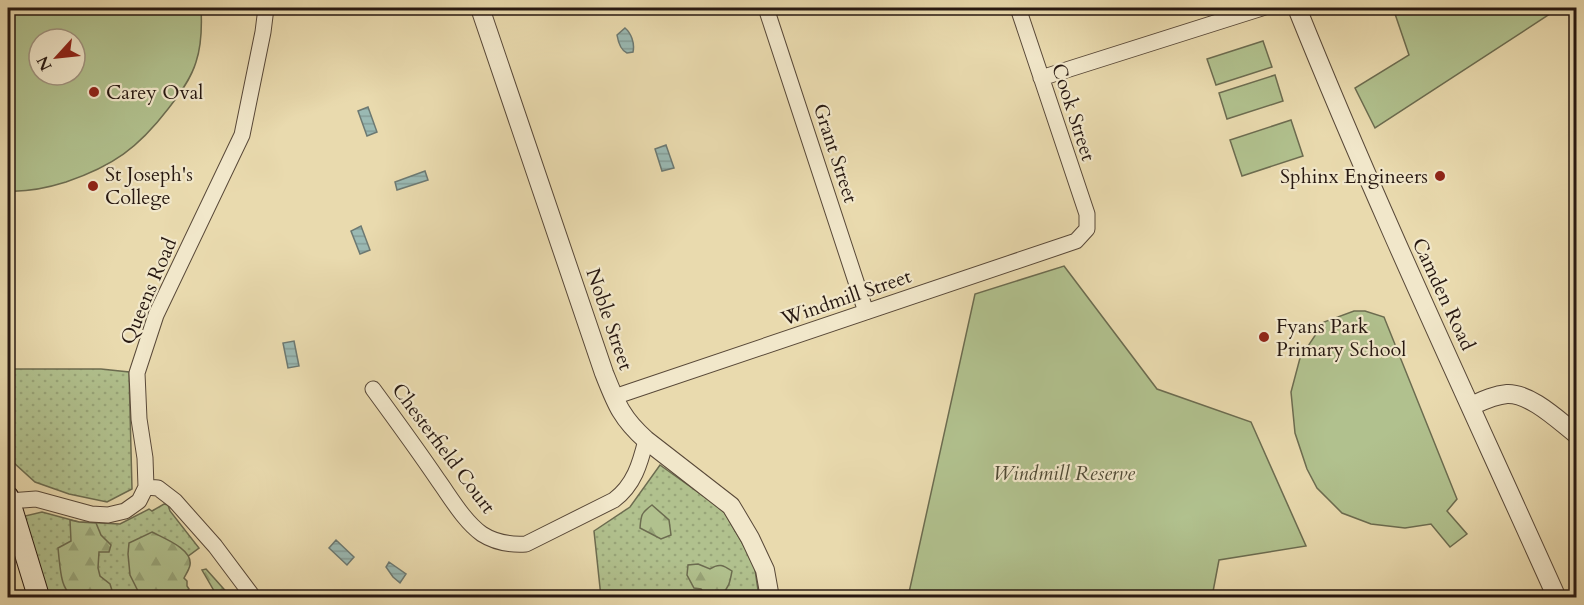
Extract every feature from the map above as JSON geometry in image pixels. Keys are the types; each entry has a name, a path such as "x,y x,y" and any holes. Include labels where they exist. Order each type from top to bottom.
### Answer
{"main road":[{"path":"8,499 39,597"}],"street":[{"name":"Queens Road","path":"146,487 137,373 156,315 242,135 266,8"},
{"name":"Noble Street","path":"480,8 614,398 622,415 646,440 730,506 750,538 765,570 770,597"},
{"name":"Grant Street","path":"766,8 866,312"},
{"name":"Cook Street","path":"1018,8 1087,214 1087,229"},
{"path":"1041,78 1262,8"},
{"name":"Camden Road","path":"1297,8 1335,103 1408,270 1557,597"},
{"name":"Windmill Street","path":"614,398 1076,241 1087,229"},
{"name":"Chesterfield Court","path":"373,389 467,518 483,534 498,542 526,544 614,500 624,492 638,470 646,440"},
{"path":"1471,406 1500,395 1520,395 1576,434"},
{"path":"8,499 36,499 92,514 108,515 125,511 140,501 146,487 158,488 175,501 254,597"}],"green space":[{"name":"Carey Oval","path":"8,8 201,8 200,42 194,68 176,98 146,135 111,162 83,176 45,188 8,191"},
{"path":"1393,8 1559,8 1375,128 1355,88 1409,55"},
{"path":"1263,41 1272,67 1216,85 1207,59"},
{"path":"1275,75 1283,101 1227,119 1219,93"},
{"path":"1291,120 1303,156 1242,176 1230,140"},
{"name":"Windmill Reserve","path":"1064,266 1157,389 1251,422 1306,546 1219,560 1212,597 908,597 975,294"},
{"path":"1354,311 1365,311 1384,317 1457,499 1447,511 1467,534 1450,547 1431,524 1405,528 1371,524 1342,513 1317,488 1307,469 1295,433 1291,392 1300,358 1324,322"},
{"path":"8,369 101,369 129,372 132,489 107,502 69,494 35,482 13,462 8,447"},
{"path":"660,465 723,510 754,563 759,597 601,597 594,531 630,507"},
{"path":"164,504 168,505 170,511 199,548 156,580 163,597 43,597 25,516 42,512 79,522 120,524"},
{"path":"652,505 669,520 671,535 661,539 640,528 642,515"},
{"path":"70,520 96,523 101,535 111,545 109,552 99,552 98,568 100,576 110,584 114,597 76,596 69,593 65,587 58,548 71,541"},
{"path":"152,532 182,549 190,559 190,567 184,578 189,589 182,597 141,597 130,575 129,543"},
{"path":"698,564 710,569 721,565 732,571 729,584 721,597 707,597 701,589 694,588 687,575 688,565"},
{"path":"206,569 231,597 217,596 202,570"}],"water":[{"path":"625,28 632,38 633,52 625,52 619,43 617,35"},
{"path":"368,107 377,132 367,136 358,111"},
{"path":"666,145 674,168 662,171 655,149"},
{"path":"425,171 428,180 397,190 395,182"},
{"path":"361,226 370,250 360,254 351,231"},
{"path":"294,341 299,366 288,368 283,343"},
{"path":"336,540 354,557 347,565 329,548"},
{"path":"389,562 406,574 400,583 386,567"}],"place":[{"name":"Carey Oval","path":"94,92"},
{"name":"Sphinx Engineers","path":"1440,176"},
{"name":"St Joseph's College","path":"93,186"},
{"name":"Fyans Park Primary School","path":"1264,337"}]}
